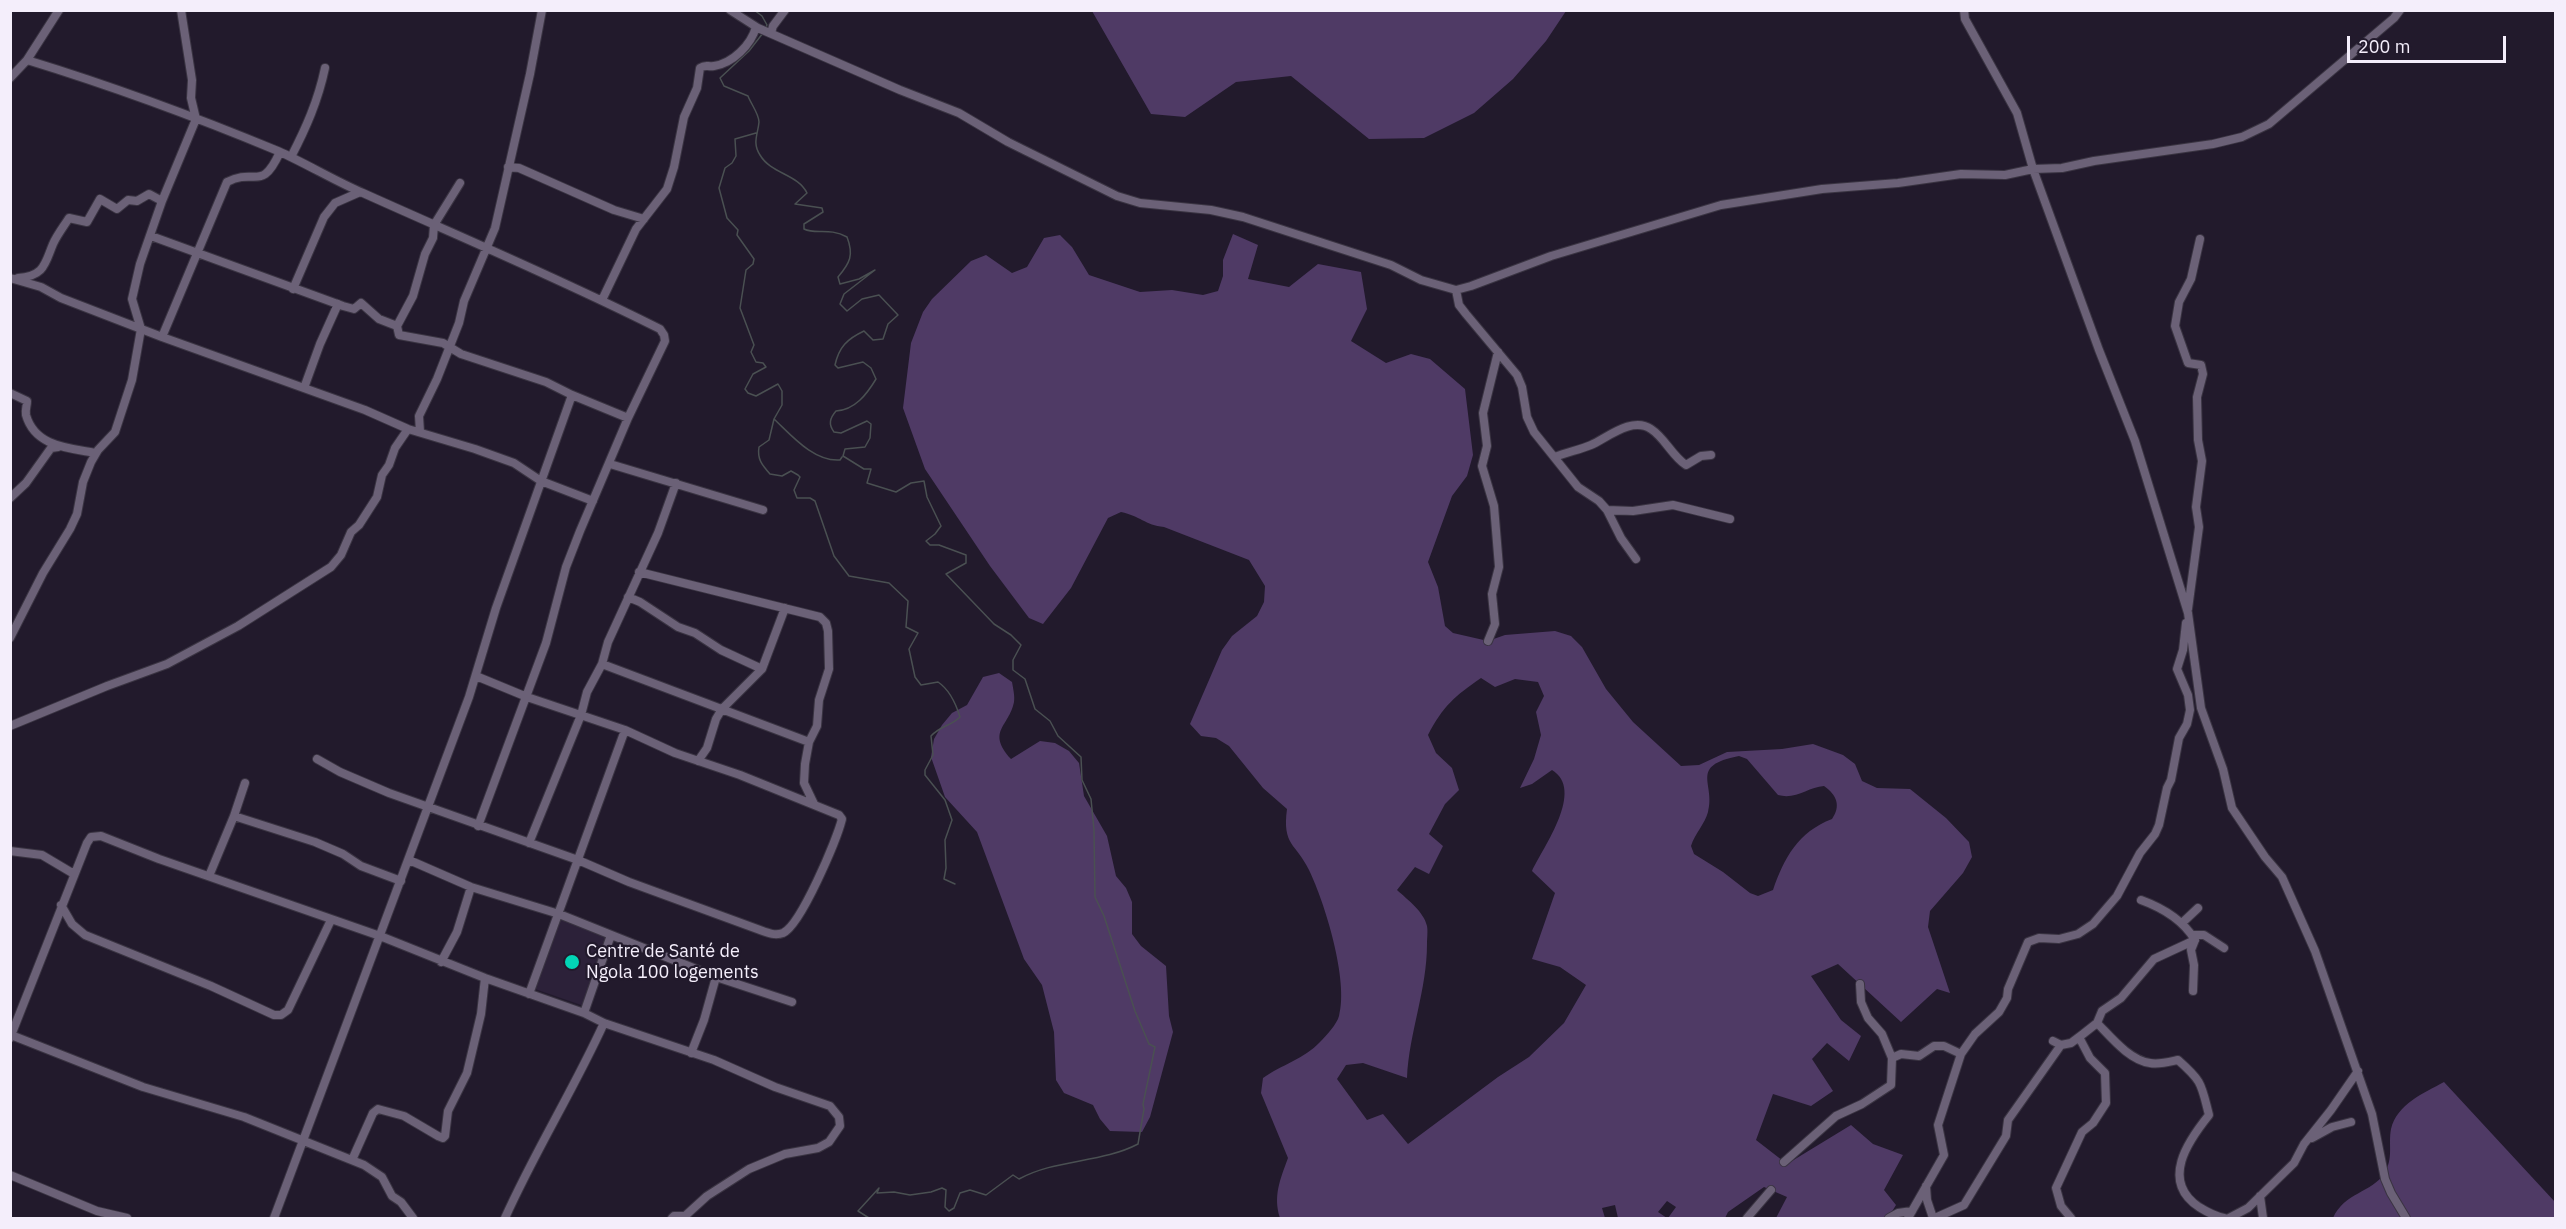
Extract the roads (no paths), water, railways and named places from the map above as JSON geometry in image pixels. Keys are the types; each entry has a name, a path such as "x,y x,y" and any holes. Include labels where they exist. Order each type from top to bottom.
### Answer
{"street":[{"path":"10,78 27,60 59,10"},
{"path":"10,638 43,573 70,529 81,500 83,482 96,453 115,432 132,380 141,328 132,299 140,264 162,201 196,119 191,98 192,80 181,10"},
{"path":"420,432 419,416 437,379 459,323 464,301 488,247 506,189 508,167 530,74 542,10"},
{"path":"730,10 770,33 900,90 959,113 1016,146 1117,196 1140,203 1211,210 1243,217 1355,255 1380,261 1420,280 1456,290 1551,256 1721,205 1822,189 1898,183 1961,174 2005,175 2033,169 2062,168 2094,161 2212,144 2242,136 2270,124 2394,18 2400,10"},
{"path":"770,33 785,10"},
{"path":"1964,10 1965,19 2017,113 2033,169 2135,441 2187,613 2201,708 2223,769 2232,807 2265,857 2282,877 2315,951 2358,1071 2378,1136 2385,1179 2406,1218"},
{"path":"602,300 636,229 667,189 684,117 697,88 700,68 705,65 714,66 723,63 736,55 745,48 757,27"},
{"path":"27,60 138,95 280,152 360,192 460,237 488,247 532,270 602,300 660,329 664,335 665,341 628,417 566,567 546,643 478,826"},
{"path":"291,157 309,124 325,69"},
{"path":"162,337 227,182 244,176 258,178 272,170 280,152"},
{"path":"508,167 519,168 614,210 644,219"},
{"path":"460,183 434,225 433,238 425,254 413,296 397,326 399,335 449,346 461,354 546,382 628,417"},
{"path":"293,289 324,217 335,203 360,192"},
{"path":"11,279 27,277 42,269 48,262 52,246 69,218 87,222 100,199 117,209 128,200 136,201 149,194 162,201"},
{"path":"151,236 338,304 354,309 361,303 379,319 397,326"},
{"path":"1889,1218 1898,1213 1910,1215 1944,1155 1938,1125 1960,1054 1975,1034 1999,1012 2007,998 2008,989 2028,942 2039,938 2059,939 2078,934 2093,924 2117,896 2140,853 2159,825 2166,788 2172,780 2179,738 2187,724 2190,710 2188,695 2176,669 2183,650 2199,528 2196,507 2202,461 2198,440 2197,397 2203,374 2201,365 2188,363 2175,326 2180,302 2191,279 2200,239"},
{"path":"11,279 41,287 61,298 365,410 408,429 513,463 541,481 593,501"},
{"path":"1456,290 1459,305 1517,375 1522,387 1527,417 1534,432 1578,487 1599,501 1607,510 1621,538 1636,559"},
{"path":"304,388 338,304"},
{"path":"1488,641 1496,617 1492,594 1499,567 1494,506 1482,466 1487,446 1483,414 1498,352"},
{"path":"10,393 27,401 25,411 34,431 45,440 60,446 96,453"},
{"path":"274,1218 429,807 476,676 496,608 572,395"},
{"path":"1555,457 1590,445 1629,426 1642,425 1651,429 1671,449 1677,459 1686,465 1701,456 1712,455"},
{"path":"10,726 167,664 238,626 332,567 341,555 351,532 360,523 367,508 377,497 382,475 389,465 394,448 408,429"},
{"path":"10,498 26,483 51,448 60,446"},
{"path":"610,464 764,510"},
{"path":"529,843 581,715 587,692 602,664 608,642 658,533 676,483"},
{"path":"1607,510 1633,511 1673,505 1730,519"},
{"path":"639,572 820,617 826,623 829,669 819,700 817,726 809,742 805,764 804,783 814,804"},
{"path":"628,597 640,602 678,627 695,633 721,650 762,669"},
{"path":"698,761 707,748 716,718 722,709 762,669 768,647 785,608"},
{"path":"602,664 809,742"},
{"path":"317,759 353,778 775,935 785,932 795,921 840,830 842,819 839,814 675,753 625,730 527,697 476,676"},
{"path":"529,994 625,730"},
{"path":"209,876 234,816 244,783"},
{"path":"234,816 323,845 361,866 401,881"},
{"path":"413,1218 401,1202 392,1196 382,1177 374,1170 352,1160 244,1117 143,1088 11,1036 61,905 91,837 101,836 380,936 441,962 584,1013 604,1023 714,1060 830,1106 839,1117 840,1126 829,1142 818,1148 785,1154 749,1169 706,1196 685,1216 672,1218"},
{"path":"10,851 42,855 74,874"},
{"path":"409,860 471,887 559,914 716,978 792,1002"},
{"path":"441,962 456,932 471,887"},
{"path":"2141,900 2156,905 2182,923 2193,938 2191,950 2194,965 2193,991"},
{"path":"61,905 72,924 85,935 211,986 274,1015 281,1015 288,1010 331,920"},
{"path":"2182,923 2198,908"},
{"path":"584,1013 611,935"},
{"path":"1926,1184 1927,1200 1934,1218 1964,1205 2006,1136 2008,1120 2057,1043 2071,1043 2097,1023 2102,1011 2121,998 2154,959 2193,938 2204,935 2224,948"},
{"path":"352,1160 373,1113 378,1109 404,1116 438,1136 443,1138 445,1136 448,1111 467,1073 481,1014 485,978"},
{"path":"691,1053 704,1020 716,978"},
{"path":"1784,1162 1836,1116 1862,1104 1891,1085 1892,1058 1882,1034 1868,1018 1861,1002 1860,984"},
{"path":"505,1218 604,1023"},
{"path":"2097,1023 2116,1044 2135,1057 2149,1063 2178,1060 2195,1075 2206,1095 2209,1114 2185,1149 2179,1165 2181,1184 2185,1196 2193,1203 2213,1216 2224,1218"},
{"path":"2071,1218 2061,1206 2056,1188 2082,1132 2093,1123 2106,1104 2105,1073 2086,1052 2079,1037"},
{"path":"1892,1058 1901,1054 1919,1056 1935,1046 1944,1046 1960,1054"},
{"path":"2229,1218 2248,1208 2294,1163 2304,1144 2358,1071"},
{"path":"2304,1144 2332,1127 2351,1122"},
{"path":"10,1174 97,1211 127,1218"},
{"path":"1747,1218 1771,1190"},
{"path":"2260,1196 2263,1218"}],"waterway":[{"path":"754,10 762,16 767,25 765,29"},
{"path":"763,33 749,51 720,78 724,86 748,96 759,119 756,142 760,155 771,166 797,182 807,193 795,204 822,208 823,212 804,224 804,229 834,232 847,237 850,258 838,277 840,284 859,279 875,270 844,294 840,304 847,311 862,299 879,295 898,315 888,324 883,339 873,340 864,331 841,348 835,365 838,368 863,362 871,368 876,379 855,404 836,411 830,424 834,432 841,433 867,421 871,424 870,438 865,447 845,449 843,456 864,469 871,469 867,483 896,492 911,483 924,481 927,497 941,526 926,541 930,545 939,545 966,555 966,563 946,574 994,624 1021,645 1013,660 1013,670 1025,679 1035,709 1050,721 1058,736 1081,757 1082,780 1091,799 1095,897 1104,916 1135,1011 1149,1044 1155,1047 1143,1104 1138,1144 1109,1155 1048,1168 1019,1179 1013,1175 986,1195 970,1190 960,1193 954,1208 949,1211 945,1207 946,1190 942,1188 910,1195 894,1192 877,1193 879,1188 858,1211 869,1218"},
{"path":"756,133 735,139 736,156 725,168 719,188 727,218 738,230 737,235 754,259 753,264 746,270 740,308 754,345 751,352 756,362 763,363 766,367 753,374 745,389 756,396 778,384 782,391 782,405 774,419 769,440 759,447 759,458 770,474 782,476 791,471 800,477 794,490 797,498 810,498 815,501 834,556 849,576 889,583 908,601 906,627 918,633 909,649 915,677 921,685 938,682 946,689 957,707 960,717 931,736 933,755 925,770 925,775 945,800 952,820 945,840 944,879 955,884"},
{"path":"774,419 812,452 830,460 840,460 842,457"}],"place":[{"name":"Centre de Santé de Ngola 100 logements","path":"572,962"}]}
